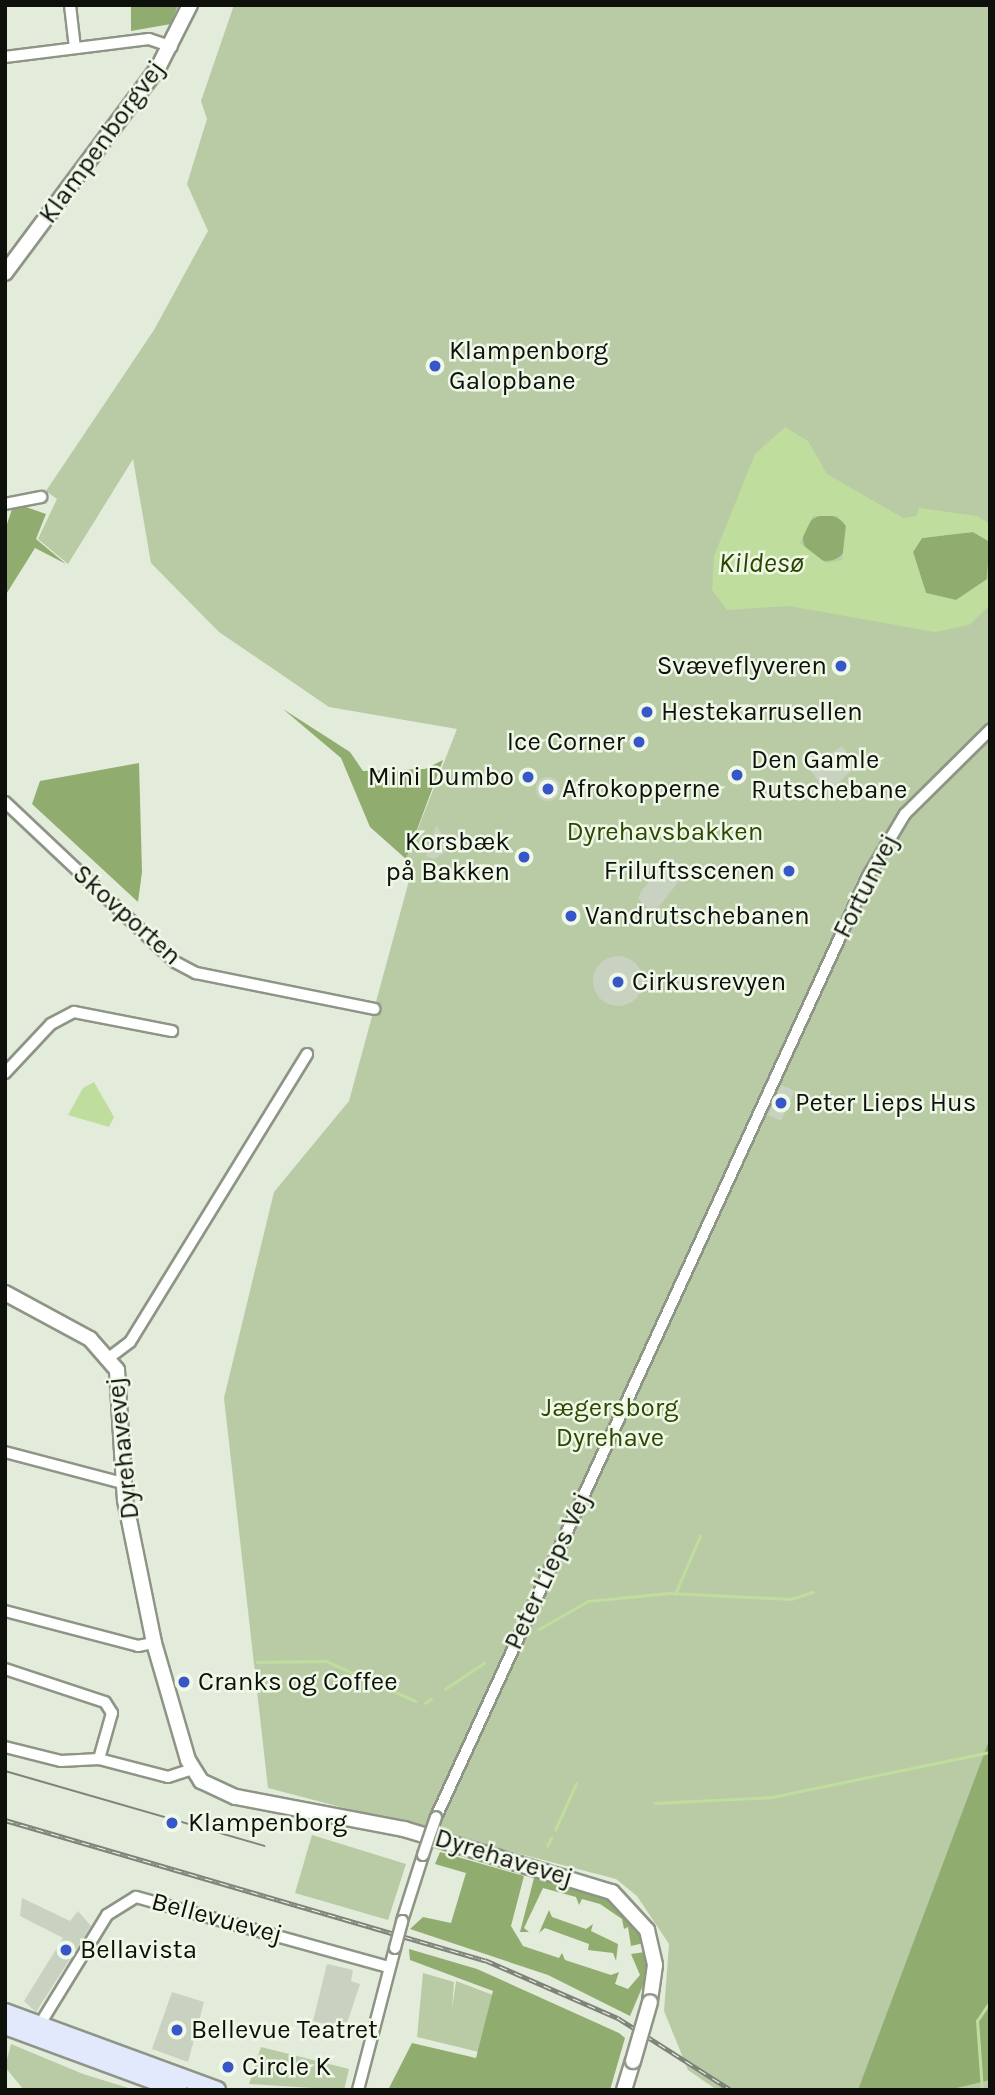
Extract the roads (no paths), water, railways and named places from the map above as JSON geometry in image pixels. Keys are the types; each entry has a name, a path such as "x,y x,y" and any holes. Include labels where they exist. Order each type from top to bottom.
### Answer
{"main road":[{"path":"5,2012 36,2031 179,2090"},
{"path":"5,2026 36,2031 217,2090"}],"street":[{"path":"70,5 75,48"},
{"name":"Klampenborgvej","path":"5,273 172,47 190,5"},
{"path":"5,57 149,39 172,47"},
{"path":"5,504 41,497"},
{"name":"Fortunvej","path":"779,1067 884,845 905,814 990,730"},
{"name":"Skovporten","path":"5,802 175,962 196,973 374,1009"},
{"path":"5,1073 51,1024 74,1012 172,1031"},
{"name":"Dyrehavevej","path":"307,1054 130,1342 110,1357 120,1382 122,1483 154,1643 192,1769 224,1794 404,1829 612,1892 648,1930 654,1965 650,2002 624,2090"},
{"name":"Peter Lieps Vej","path":"358,2090 388,1967 436,1816 779,1067"},
{"path":"5,1293 110,1357"},
{"path":"5,1452 122,1483"},
{"path":"5,1611 138,1646 154,1643"},
{"path":"5,1670 105,1702 112,1713 99,1759"},
{"path":"5,1747 61,1761 99,1759 168,1777 192,1769"},
{"name":"Bellevuevej","path":"36,2031 107,1915 136,1897 388,1967"}],"water":[{"name":"Kildesø","path":"785,427 808,441 827,474 903,518 916,516 919,508 977,516 990,524 990,542 973,532 922,538 913,552 926,593 956,600 990,577 990,605 969,625 935,632 789,606 727,610 712,590 714,556 755,454","holes":["813,516 837,516 846,525 842,560 826,563 800,543"]},
{"path":"94,1082 114,1117 109,1127 68,1115 83,1088"}],"waterway":[{"path":"675,1594 700,1536"},
{"path":"539,1629 588,1601 669,1593 791,1599 813,1592"},
{"path":"257,1662 326,1661 416,1701"},
{"path":"445,1689 484,1663"},
{"path":"425,1703 431,1699"},
{"path":"655,1803 772,1797 990,1752"},
{"path":"555,1830 576,1784"},
{"path":"547,1846 551,1838"},
{"path":"982,2090 977,2021 990,2002"}],"tram line":[{"path":"5,1771 264,1846"}],"railway":[{"path":"5,1820 485,1960 618,2018 731,2090"}],"place":[{"name":"Klampenborg Galopbane","path":"435,366"},
{"name":"Svæveflyveren","path":"841,666"},
{"name":"Hestekarrusellen","path":"647,712"},
{"name":"Ice Corner","path":"639,742"},
{"name":"Den Gamle Rutschebane","path":"737,775"},
{"name":"Mini Dumbo","path":"528,777"},
{"name":"Afrokopperne","path":"548,789"},
{"name":"Korsbæk på Bakken","path":"524,857"},
{"name":"Friluftsscenen","path":"789,871"},
{"name":"Vandrutschebanen","path":"571,916"},
{"name":"Cirkusrevyen","path":"618,982"},
{"name":"Peter Lieps Hus","path":"781,1103"},
{"name":"Cranks og Coffee","path":"184,1682"},
{"name":"Klampenborg","path":"172,1823"},
{"name":"Bellavista","path":"66,1950"},
{"name":"Bellevue Teatret","path":"177,2030"},
{"name":"Circle K","path":"228,2067"}],"park label":[{"name":"Dyrehavsbakken","path":"665,832"},
{"name":"Jægersborg Dyrehave","path":"610,1423"}]}
